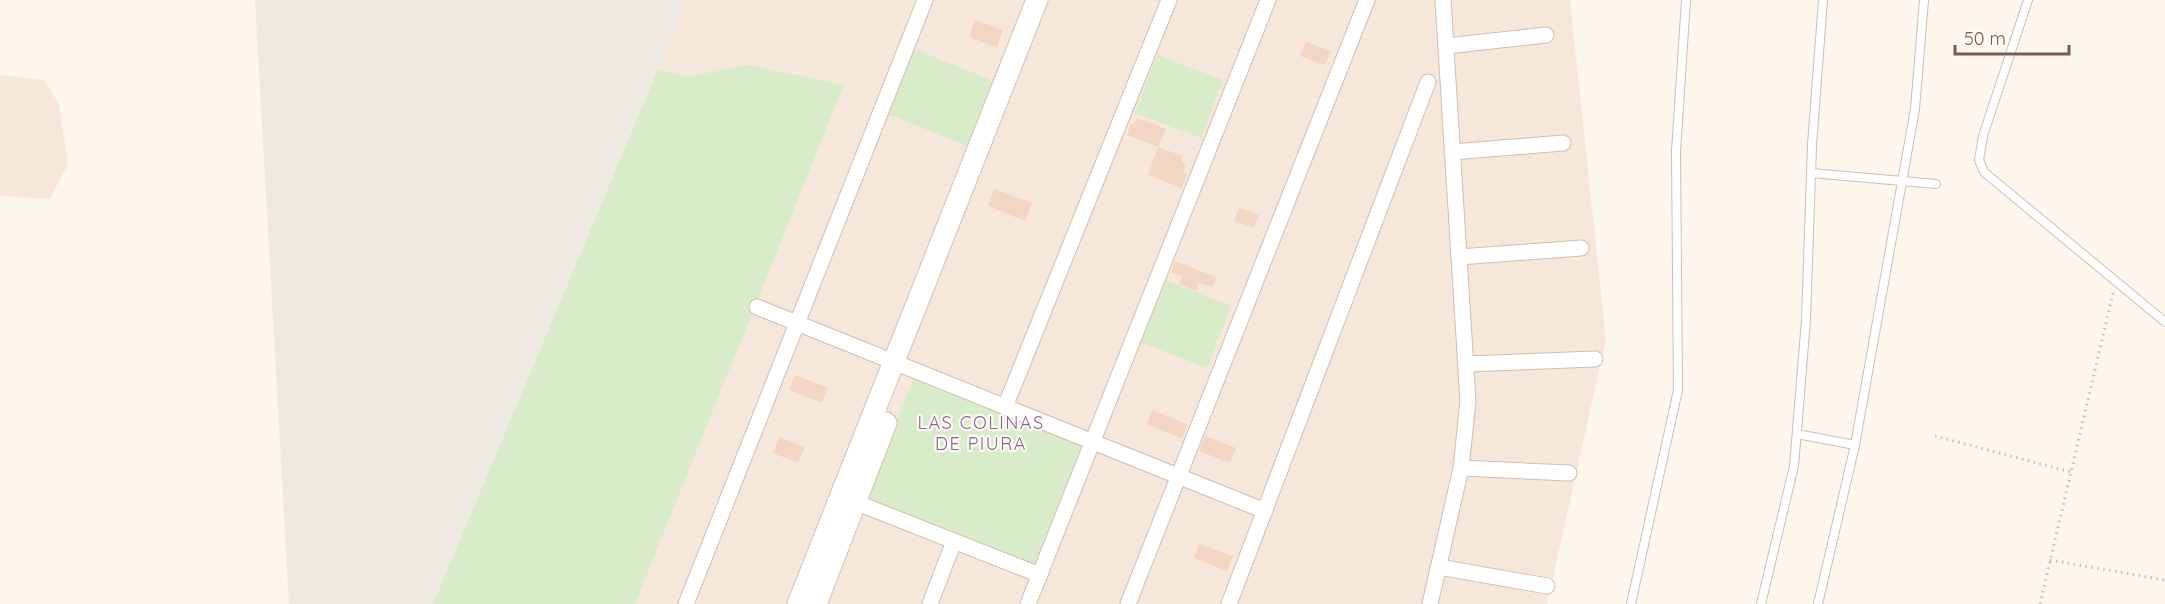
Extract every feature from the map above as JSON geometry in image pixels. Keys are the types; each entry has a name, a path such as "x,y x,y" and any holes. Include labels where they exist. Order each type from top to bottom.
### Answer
{"street":[{"path":"686,604 925,0"},
{"path":"816,604 855,502 901,365 1037,0"},
{"path":"798,604 901,365 1051,0"},
{"path":"1005,407 1169,0"},
{"path":"1028,604 1268,0"},
{"path":"1128,604 1367,0"},
{"path":"1430,604 1461,468 1468,401 1443,0"},
{"path":"1446,46 1546,35"},
{"path":"1229,604 1428,82"},
{"path":"1452,152 1563,143"},
{"path":"1459,257 1581,248"},
{"path":"757,307 1265,511"},
{"path":"1466,364 1595,359"},
{"path":"1461,468 1569,473"},
{"path":"855,502 1040,575"},
{"path":"930,604 954,541"},
{"path":"1439,567 1546,586"}],"lane":[{"path":"1631,604 1678,390 1676,151 1686,0"},
{"path":"1761,604 1794,466 1806,320 1812,173 1823,0"},
{"path":"1818,604 1855,445 1915,109 1924,0"},
{"path":"2028,0 1983,136 1979,160 1984,172 2165,322"},
{"path":"1812,173 1936,184"},
{"path":"1797,434 1855,445"}],"path":[{"path":"2040,604 2116,283"},
{"path":"1935,436 2071,472"},
{"path":"2050,560 2165,580"}],"shaded area":[{"path":"255,0 686,0 433,604 289,604"},
{"path":"686,0 1570,0 1606,340 1547,604 433,604"},
{"path":"0,75 44,80 59,104 68,164 50,199 0,196"}],"green space":[{"path":"914,49 996,82 969,147 888,114"},
{"path":"1157,55 1223,80 1201,138 1135,113"},
{"path":"748,65 844,85 635,604 433,604 658,69 687,77"},
{"path":"1165,280 1231,306 1207,368 1140,342"},
{"path":"914,378 1082,446 1034,565 866,497"}],"building":[{"path":"975,20 1003,30 997,48 969,37"},
{"path":"1306,42 1331,51 1325,65 1300,56"},
{"path":"1137,118 1166,129 1158,147 1127,135 1131,124 1134,125"},
{"path":"1158,147 1183,156 1181,162 1186,164 1183,172 1187,174 1182,188 1148,175"},
{"path":"994,189 1032,203 1025,221 988,206"},
{"path":"1239,208 1259,215 1254,228 1234,221"},
{"path":"1175,261 1216,277 1212,287 1199,283 1196,291 1179,284 1182,276 1171,273"},
{"path":"795,375 828,388 822,403 789,390"},
{"path":"1152,410 1187,424 1182,438 1147,425"},
{"path":"1205,436 1236,448 1230,463 1199,451"},
{"path":"779,437 805,447 798,463 773,453"},
{"path":"1199,544 1233,556 1227,571 1194,558"}],"district":[{"name":"LAS COLINAS DE PIURA","path":"981,433"}]}
